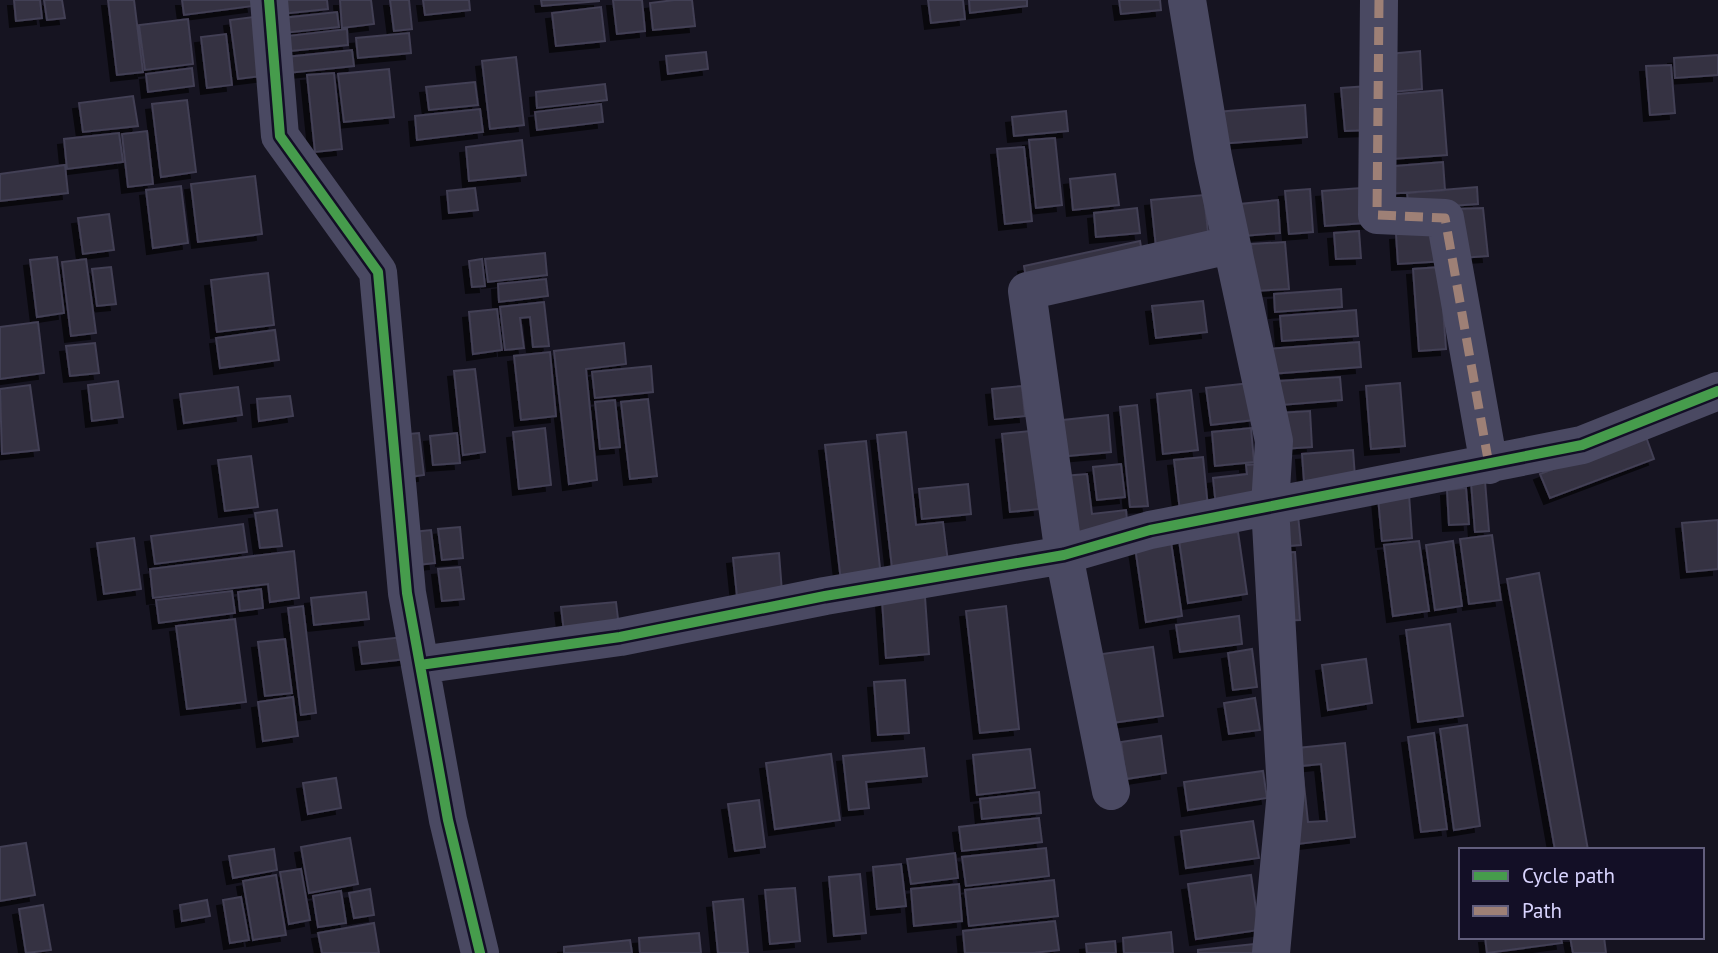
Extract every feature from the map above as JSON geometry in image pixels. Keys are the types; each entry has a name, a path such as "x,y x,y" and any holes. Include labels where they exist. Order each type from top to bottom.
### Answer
{"street":[{"path":"269,0 280,136 378,272 407,593 448,820 480,953"},
{"path":"1187,0 1230,245 1274,441 1270,506 1286,791 1271,953"},
{"path":"1379,0 1377,215 1445,218 1489,464"},
{"path":"1111,791 1064,555 1027,291 1230,245"},
{"path":"420,665 620,637 825,596 1064,555 1150,530 1581,445 1718,391"}],"building":[{"path":"14,0 40,0 42,18 16,21"},
{"path":"44,0 62,0 65,18 47,20"},
{"path":"108,0 134,0 143,72 117,75"},
{"path":"182,0 252,0 253,6 184,15"},
{"path":"279,0 327,0 328,9 281,14"},
{"path":"340,0 371,0 374,24 342,28"},
{"path":"390,0 409,0 412,29 394,31"},
{"path":"423,0 469,0 470,10 425,15"},
{"path":"541,0 599,0 599,1 542,6"},
{"path":"613,0 642,0 645,31 617,34"},
{"path":"692,0 695,26 653,30 650,3"},
{"path":"928,0 963,0 965,19 931,23"},
{"path":"969,0 1027,0 1027,6 970,13"},
{"path":"1119,0 1160,0 1161,10 1121,14"},
{"path":"601,7 605,41 556,46 552,13"},
{"path":"337,12 339,27 283,33 282,18"},
{"path":"261,16 269,75 238,79 230,20"},
{"path":"188,19 193,64 145,70 139,25"},
{"path":"347,29 348,45 281,52 279,37"},
{"path":"409,33 411,53 358,58 356,38"},
{"path":"226,34 232,85 207,88 201,37"},
{"path":"352,50 354,66 288,73 286,57"},
{"path":"1420,51 1422,89 1392,92 1389,54"},
{"path":"706,52 708,69 668,74 666,56"},
{"path":"1718,55 1718,75 1675,78 1674,58"},
{"path":"516,57 524,125 490,129 482,61"},
{"path":"1671,65 1675,113 1650,115 1646,66"},
{"path":"192,68 194,86 148,92 146,74"},
{"path":"389,69 394,117 344,122 338,74"},
{"path":"334,73 342,149 315,152 307,75"},
{"path":"475,82 478,105 429,110 426,87"},
{"path":"605,84 607,100 537,108 536,92"},
{"path":"1368,86 1371,130 1345,131 1341,88"},
{"path":"1442,90 1447,155 1392,159 1387,95"},
{"path":"133,96 138,126 83,132 79,103"},
{"path":"187,100 196,172 161,177 152,104"},
{"path":"601,104 603,122 537,130 535,112"},
{"path":"1305,105 1307,137 1219,144 1216,112"},
{"path":"480,109 483,132 417,140 415,116"},
{"path":"1066,111 1068,131 1014,136 1012,117"},
{"path":"147,131 153,184 128,187 122,134"},
{"path":"119,133 123,162 67,169 64,139"},
{"path":"1055,138 1062,205 1036,208 1029,140"},
{"path":"522,140 526,175 469,181 466,147"},
{"path":"1024,147 1032,221 1005,224 997,149"},
{"path":"1443,162 1445,190 1386,194 1384,167"},
{"path":"65,165 68,193 0,201 0,174"},
{"path":"1115,174 1119,205 1073,210 1070,179"},
{"path":"255,176 262,234 198,242 191,184"},
{"path":"181,186 188,243 153,248 146,190"},
{"path":"1375,187 1378,222 1325,226 1322,191"},
{"path":"1477,187 1478,204 1409,209 1407,193"},
{"path":"475,188 478,210 449,213 447,191"},
{"path":"1310,189 1313,232 1289,234 1285,191"},
{"path":"1204,195 1209,241 1156,247 1151,200"},
{"path":"1278,200 1280,233 1243,236 1240,204"},
{"path":"1137,208 1140,233 1096,237 1094,213"},
{"path":"1483,208 1488,256 1460,258 1456,209"},
{"path":"109,214 114,250 83,254 78,218"},
{"path":"1359,231 1361,258 1336,259 1334,233"},
{"path":"1444,231 1446,261 1398,264 1396,234"},
{"path":"1140,241 1143,259 1027,283 1024,266"},
{"path":"1285,242 1289,289 1255,291 1251,244"},
{"path":"545,253 547,275 488,282 485,259"},
{"path":"57,257 64,313 37,317 30,260"},
{"path":"86,259 96,333 71,336 62,262"},
{"path":"482,259 485,286 472,287 469,261"},
{"path":"111,267 116,304 97,306 92,269"},
{"path":"1440,267 1446,349 1419,351 1413,269"},
{"path":"268,273 274,325 217,332 211,280"},
{"path":"546,279 548,296 499,302 498,284"},
{"path":"1341,289 1342,307 1275,312 1274,294"},
{"path":"1203,301 1207,332 1156,338 1152,306"},
{"path":"544,302 549,346 533,347 530,317 520,318 524,348 505,350 500,307"},
{"path":"497,309 502,350 473,354 469,312"},
{"path":"1356,310 1358,336 1282,341 1280,316"},
{"path":"38,322 44,373 0,379 0,327"},
{"path":"275,330 279,360 220,368 216,338"},
{"path":"1359,342 1361,367 1270,374 1268,349"},
{"path":"95,343 99,373 70,376 66,346"},
{"path":"624,343 626,364 586,369 597,480 569,484 554,351"},
{"path":"550,352 556,416 521,420 514,356"},
{"path":"651,366 653,392 595,398 592,372"},
{"path":"475,369 485,452 463,455 454,371"},
{"path":"1340,377 1342,400 1281,405 1279,381"},
{"path":"118,381 123,417 92,421 88,385"},
{"path":"1250,383 1254,420 1211,425 1206,388"},
{"path":"1400,383 1405,446 1371,449 1366,386"},
{"path":"30,385 39,450 2,454 0,389"},
{"path":"1022,386 1025,416 995,419 992,389"},
{"path":"238,387 242,415 184,423 180,394"},
{"path":"1191,390 1198,450 1163,454 1157,394"},
{"path":"290,396 293,416 259,421 257,399"},
{"path":"648,399 657,476 630,479 621,402"},
{"path":"615,400 620,447 600,449 595,402"},
{"path":"1137,405 1148,506 1130,507 1120,407"},
{"path":"1310,411 1312,447 1282,449 1278,413"},
{"path":"1108,415 1111,452 1058,457 1054,421"},
{"path":"545,428 551,485 519,489 513,432"},
{"path":"1251,428 1254,462 1215,466 1212,432"},
{"path":"1030,431 1039,509 1010,512 1002,434"},
{"path":"906,432 916,525 943,522 948,562 892,568 877,435"},
{"path":"419,433 424,475 403,478 398,435"},
{"path":"457,433 460,463 433,465 430,436"},
{"path":"1645,434 1654,459 1550,498 1540,474"},
{"path":"866,441 881,577 841,581 825,445"},
{"path":"1353,450 1355,477 1304,481 1302,454"},
{"path":"251,456 258,507 225,511 218,460"},
{"path":"1203,457 1208,508 1180,511 1174,460"},
{"path":"1121,464 1125,497 1097,500 1093,467"},
{"path":"1262,464 1266,501 1216,506 1213,478 1247,474 1246,465"},
{"path":"1087,474 1092,514 1126,510 1128,530 1070,537 1063,476"},
{"path":"1485,481 1489,531 1475,532 1471,482"},
{"path":"968,484 971,514 922,519 919,489"},
{"path":"1466,488 1469,524 1449,525 1447,490"},
{"path":"1409,494 1412,538 1382,541 1378,497"},
{"path":"277,510 282,546 260,548 255,513"},
{"path":"1298,515 1301,545 1277,547 1275,517"},
{"path":"1718,520 1718,569 1687,572 1682,523"},
{"path":"243,524 247,552 155,564 151,536"},
{"path":"460,527 463,558 442,560 438,529"},
{"path":"431,530 435,563 417,565 413,532"},
{"path":"1238,532 1247,594 1188,603 1179,540"},
{"path":"1492,535 1501,600 1469,604 1460,539"},
{"path":"134,538 141,589 104,594 97,543"},
{"path":"1419,541 1429,611 1393,616 1384,545"},
{"path":"1453,541 1462,606 1435,610 1426,545"},
{"path":"1171,542 1182,616 1146,622 1135,547"},
{"path":"294,551 299,598 270,602 268,584 153,598 150,569"},
{"path":"1295,552 1300,620 1279,621 1274,553"},
{"path":"779,553 782,592 737,596 733,558"},
{"path":"460,567 464,599 442,601 438,569"},
{"path":"1539,573 1588,848 1555,848 1507,579"},
{"path":"261,589 263,608 240,611 238,592"},
{"path":"232,591 235,613 159,623 156,600"},
{"path":"366,592 369,619 314,625 311,598"},
{"path":"925,597 929,654 886,658 882,600"},
{"path":"616,602 619,627 564,632 561,607"},
{"path":"303,606 316,713 301,715 288,608"},
{"path":"1006,606 1019,729 980,733 966,611"},
{"path":"1239,616 1242,644 1180,652 1176,625"},
{"path":"235,619 246,702 187,709 176,626"},
{"path":"1450,624 1463,716 1418,722 1406,630"},
{"path":"403,637 406,659 362,664 359,642"},
{"path":"285,639 292,693 265,696 258,642"},
{"path":"1153,647 1163,716 1104,724 1095,655"},
{"path":"1252,649 1257,687 1233,690 1228,653"},
{"path":"1366,659 1372,703 1328,710 1322,665"},
{"path":"905,680 909,733 878,735 874,682"},
{"path":"293,697 298,736 263,741 258,702"},
{"path":"1255,698 1260,730 1229,734 1224,703"},
{"path":"1467,725 1480,826 1454,830 1440,729"},
{"path":"1434,733 1447,829 1421,832 1408,737"},
{"path":"1161,736 1166,773 1126,779 1121,742"},
{"path":"1345,743 1355,837 1298,844 1288,749","holes":["1321,764 1327,821 1308,822 1302,766"]},
{"path":"924,748 927,776 866,782 869,808 849,810 843,756"},
{"path":"1030,749 1035,788 977,795 973,755"},
{"path":"831,754 840,820 775,829 766,763"},
{"path":"1263,771 1267,798 1188,810 1184,782"},
{"path":"336,778 341,808 308,814 303,783"},
{"path":"1039,792 1041,813 982,819 980,799"},
{"path":"759,800 765,847 735,851 728,804"},
{"path":"1039,818 1042,842 962,851 959,827"},
{"path":"1253,821 1259,858 1186,868 1181,831"},
{"path":"350,838 358,884 309,893 301,847"},
{"path":"26,843 35,895 0,901 0,847"},
{"path":"1046,848 1049,876 966,886 962,857"},
{"path":"274,849 277,870 233,878 229,856"},
{"path":"955,853 958,878 911,884 907,859"},
{"path":"901,864 906,906 877,909 873,867"},
{"path":"301,869 310,920 289,924 280,872"},
{"path":"860,874 866,933 834,936 829,877"},
{"path":"276,875 286,935 253,940 243,881"},
{"path":"1251,875 1259,930 1196,939 1188,884"},
{"path":"1054,880 1058,916 969,926 965,890"},
{"path":"959,884 962,921 914,926 911,889"},
{"path":"795,888 800,941 770,944 765,890"},
{"path":"370,889 374,915 354,918 349,893"},
{"path":"341,891 346,923 318,927 313,896"},
{"path":"241,897 249,940 230,943 223,900"},
{"path":"743,899 748,953 718,953 713,902"},
{"path":"207,900 210,916 182,921 180,905"},
{"path":"43,905 51,950 26,953 19,909"},
{"path":"1055,921 1059,950 1033,953 965,953 963,931"},
{"path":"374,923 379,953 322,953 318,933"},
{"path":"1171,932 1173,953 1124,953 1123,938"},
{"path":"699,933 701,953 640,953 639,938"},
{"path":"1485,939 1561,939 1562,943 1487,953"},
{"path":"1570,939 1604,939 1606,953 1573,953"},
{"path":"630,940 632,953 564,953 564,947"},
{"path":"1115,941 1116,953 1087,953 1086,944"},
{"path":"1254,944 1255,953 1198,953 1198,950"}],"marked path":[{"path":"1379,0 1377,215 1445,218 1489,465"}],"cycle path":[{"path":"269,0 280,136 378,272 407,593 448,820 480,953"},
{"path":"420,665 620,637 825,596 1064,555 1150,530 1582,445 1718,391"}]}
